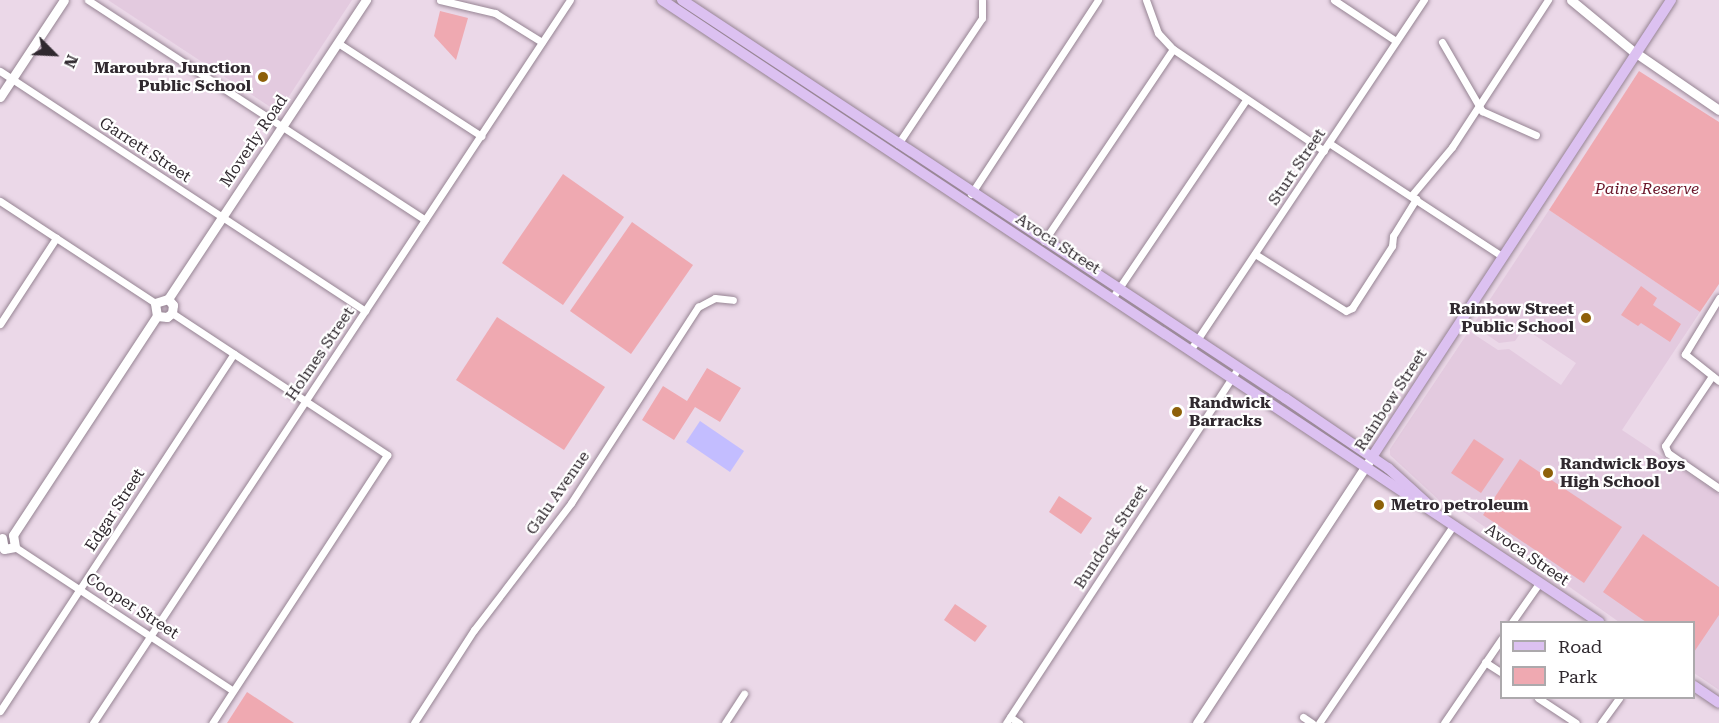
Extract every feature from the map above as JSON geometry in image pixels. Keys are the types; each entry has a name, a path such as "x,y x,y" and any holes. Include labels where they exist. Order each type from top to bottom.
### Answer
{"main road":[{"name":"Avoca Street","path":"662,0 729,37 1042,244 1113,297 1195,344"},
{"name":"Avoca Street","path":"682,0 729,37"},
{"name":"Rainbow Street","path":"1369,462 1671,0"},
{"name":"Avoca Street","path":"1042,244 1120,288 1195,344 1598,621"},
{"path":"1695,687 1719,703"}],"street":[{"path":"0,97 64,0"},
{"path":"88,0 425,220"},
{"name":"Moverly Road","path":"168,299 366,0"},
{"path":"440,0 495,13 542,42"},
{"name":"Holmes Street","path":"93,723 570,0"},
{"path":"896,147 982,18 982,0"},
{"path":"969,196 1098,0"},
{"path":"1146,0 1158,33 1173,49 1324,151"},
{"path":"1334,0 1396,41"},
{"name":"Sturt Street","path":"1195,344 1424,0"},
{"path":"1255,254 1342,310 1352,308 1392,246 1393,236 1413,198 1452,147 1548,0"},
{"path":"1571,0 1636,54 1719,110"},
{"path":"1442,42 1478,107 1536,135"},
{"path":"338,43 481,136"},
{"path":"1042,244 1173,49"},
{"name":"Garrett Street","path":"0,71 365,311"},
{"path":"1113,297 1246,100"},
{"path":"1329,143 1503,257"},
{"path":"0,201 156,303 158,316 13,535 15,547 2,553 1,537 13,535"},
{"path":"0,324 56,238"},
{"name":"Galu Avenue","path":"414,723 474,630 571,503 698,307 715,298 733,300"},
{"path":"1719,298 1685,354 1716,379 1665,446 1668,453 1719,488"},
{"path":"156,303 168,299 173,305 172,313"},
{"path":"158,316 172,313 387,455 212,723"},
{"name":"Edgar Street","path":"0,711 234,354"},
{"name":"Bundock Street","path":"1008,720 1236,371"},
{"name":"Rainbow Street","path":"1197,723 1369,462"},
{"path":"1318,723 1454,524"},
{"name":"Cooper Street","path":"15,547 232,690"},
{"path":"1513,621 1540,582"},
{"path":"1443,723 1500,641"},
{"path":"1485,662 1500,672"},
{"path":"725,723 744,694"},
{"path":"1540,699 1576,723"},
{"path":"1601,723 1618,699"},
{"path":"1303,717 1312,723"},
{"path":"1008,720 1019,723"}],"shaded area":[{"name":"Maroubra Junction Public School","path":"108,0 352,0 280,110 275,110"},
{"path":"1549,210 1700,312 1622,430 1719,494 1719,690 1695,674 1695,621 1618,621 1458,508 1442,503 1390,455 1390,449 1469,331 1498,350 1509,349 1561,385 1576,363 1524,328 1515,341 1499,343 1473,325"},
{"path":"700,421 744,451 730,472 686,442"}],"green space":[{"path":"440,11 468,18 456,60 434,36"},
{"name":"Paine Reserve","path":"1639,71 1719,122 1719,284 1700,312 1549,210"},
{"path":"563,174 624,217 563,305 502,263"},
{"path":"632,222 693,265 631,354 570,311"},
{"path":"1641,286 1657,298 1653,305 1681,324 1670,342 1641,323 1638,326 1621,315"},
{"path":"497,317 605,387 564,450 456,380"},
{"path":"707,368 741,388 720,422 695,407 674,440 642,420 663,386 687,401"},
{"path":"1474,439 1504,459 1481,493 1451,473"},
{"path":"1520,459 1622,527 1584,583 1483,515"},
{"path":"1059,496 1092,518 1081,534 1049,512"},
{"path":"1643,534 1719,587 1719,615 1695,651 1695,621 1645,621 1603,592"},
{"path":"955,604 987,626 975,642 944,620"},
{"path":"247,692 294,723 227,723"}],"place":[{"name":"Maroubra Junction Public School","path":"263,77"},
{"name":"Rainbow Street Public School","path":"1586,318"},
{"name":"Randwick Barracks","path":"1177,412"},
{"name":"Randwick Boys High School","path":"1548,473"},
{"name":"Metro petroleum","path":"1379,505"}]}
